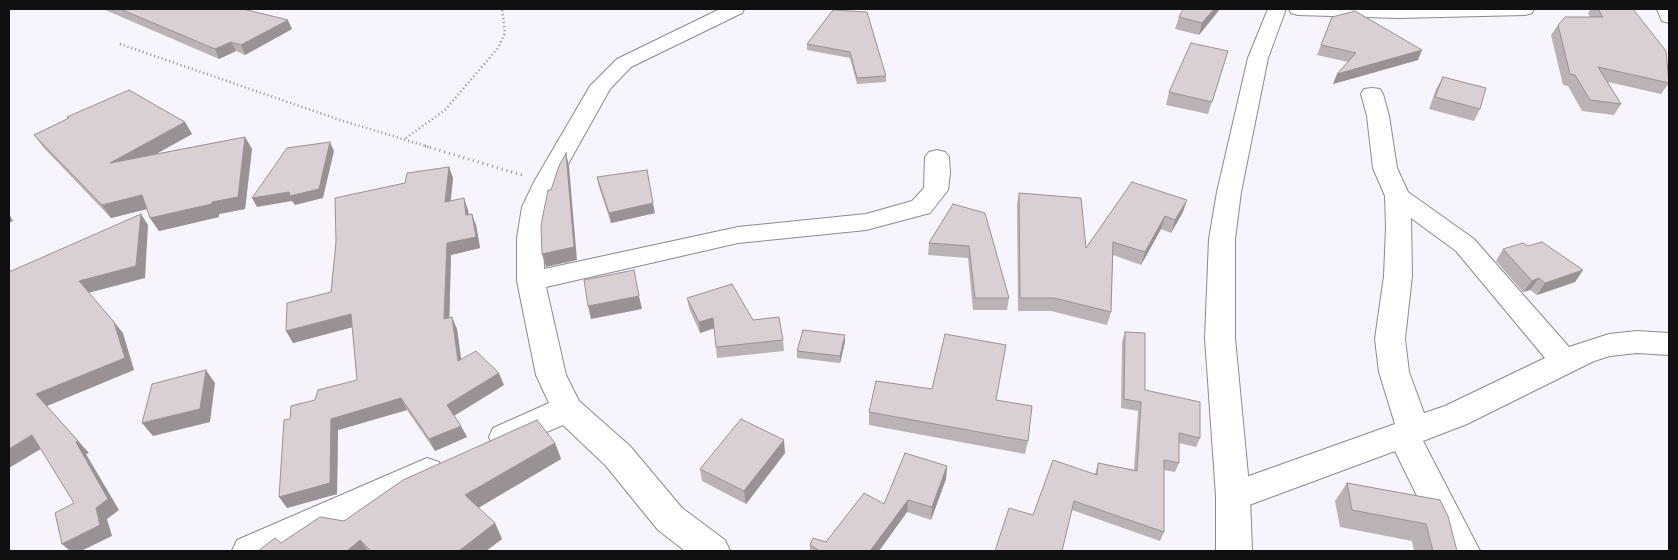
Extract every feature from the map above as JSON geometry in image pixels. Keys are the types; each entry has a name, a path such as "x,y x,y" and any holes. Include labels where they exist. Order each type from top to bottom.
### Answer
{"street":[{"path":"712,551 670,519 618,456 567,410 551,376 531,281 530,238 536,207 546,182 594,96 611,75 624,63 647,50 735,9"},
{"path":"1234,551 1233,496 1220,338 1222,240 1229,192 1258,58 1277,9"},
{"path":"1298,9 1398,12 1525,9"},
{"path":"1666,9 1669,17"},
{"path":"1372,94 1378,116 1385,168 1397,196 1399,227 1398,276 1390,339 1394,372 1409,433 1462,551"},
{"path":"531,281 738,234 866,222 921,207 936,190 937,157"},
{"path":"1397,196 1465,245 1564,362"},
{"path":"1233,496 1465,412 1564,362 1609,345 1637,342 1669,344"},
{"path":"250,551 567,410"}],"path":[{"path":"406,138 445,110 498,48 505,33 502,9"},
{"path":"120,44 337,119 406,138 546,182"}],"building":[{"path":"120,9 243,9 288,20 241,45 231,42 215,49"},
{"path":"1183,9 1214,9 1202,23 1179,17"},
{"path":"1598,9 1633,9 1666,51 1669,83 1598,67 1621,104 1590,100 1575,75 1570,74 1558,25 1565,17 1603,17"},
{"path":"833,10 867,12 886,76 857,78 850,52 807,44"},
{"path":"1355,11 1422,50 1337,74 1356,53 1321,45 1332,17"},
{"path":"1191,43 1228,51 1212,102 1169,92"},
{"path":"1443,77 1486,88 1480,109 1435,97"},
{"path":"129,90 185,122 110,163 245,137 238,197 150,218 142,195 102,205 34,135 69,118 67,117"},
{"path":"330,142 319,189 290,196 289,192 252,198 287,148"},
{"path":"566,153 574,247 542,254 541,225 548,190 551,190 559,166"},
{"path":"449,167 445,202 464,198 466,215 472,214 476,237 447,243 444,319 452,317 458,361 476,351 499,373 447,405 461,426 429,439 401,398 331,419 330,483 279,497 284,420 290,419 291,406 315,400 318,390 357,380 351,314 286,331 287,303 331,292 336,242 335,198 405,183 407,173"},
{"path":"647,170 653,203 609,213 597,177"},
{"path":"1132,182 1187,200 1175,220 1165,216 1145,252 1113,242 1111,312 1054,298 1020,298 1019,193 1081,198 1086,248"},
{"path":"953,204 985,213 1009,298 975,298 969,246 929,243"},
{"path":"141,214 136,266 79,281 114,322 125,358 36,394 78,441 76,442 108,499 96,508 100,525 62,544 55,513 74,503 32,435 9,449 9,272"},
{"path":"1542,242 1583,270 1545,283 1539,278 1532,281 1503,249 1523,243 1528,246"},
{"path":"634,270 639,296 588,306 584,280"},
{"path":"732,284 753,320 779,317 783,340 716,347 713,318 699,322 687,298"},
{"path":"803,330 845,335 840,356 797,351"},
{"path":"1125,332 1145,333 1145,390 1200,402 1200,438 1179,433 1179,463 1164,460 1164,532 1074,501 1062,551 995,551 1009,508 1033,515 1053,460 1097,475 1098,463 1137,471 1141,402 1124,399"},
{"path":"945,334 1006,345 996,400 1032,406 1028,441 869,412 876,381 932,389"},
{"path":"206,370 200,409 142,423 152,384"},
{"path":"741,419 784,440 744,491 700,469"},
{"path":"537,420 555,443 465,495 495,523 459,551 371,551 360,540 347,551 258,551 275,538 281,543 320,517 344,521 403,480"},
{"path":"905,453 947,466 932,507 908,500 870,551 820,551 810,545 813,538 826,542 864,493 884,504"},
{"path":"1347,483 1440,500 1448,516 1457,551 1433,551 1426,524 1352,510"}]}
